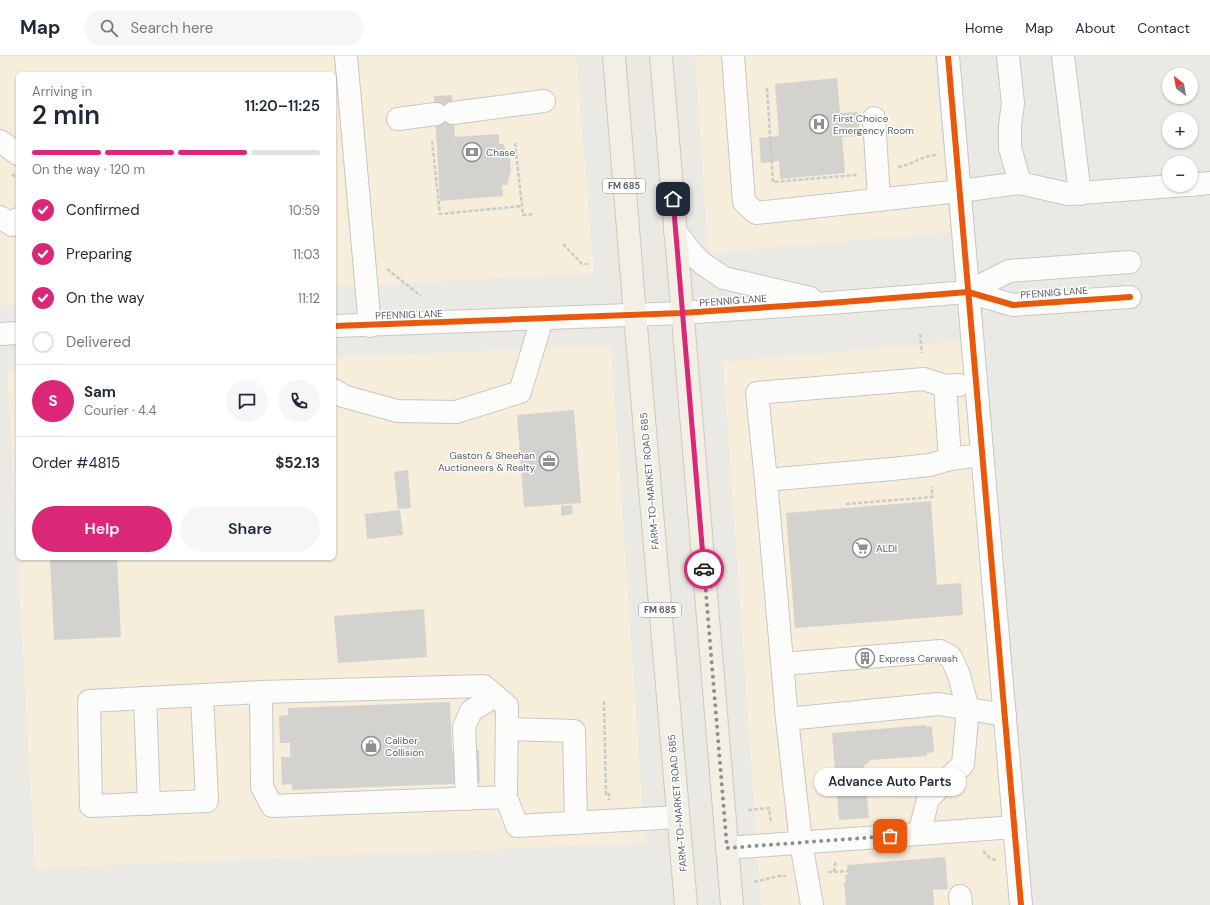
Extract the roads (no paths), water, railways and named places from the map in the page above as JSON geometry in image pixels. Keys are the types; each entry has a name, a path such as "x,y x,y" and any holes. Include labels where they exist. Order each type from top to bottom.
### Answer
{"main road":[{"name":"FARM-TO-MARKET ROAD 685","path":"614,56 686,905"},
{"path":"661,56 732,905"}],"street":[{"path":"346,56 343,122 370,326"},
{"path":"733,56 744,202 756,213 1020,183 1068,194 1162,187"},
{"path":"948,56 1021,905"},
{"path":"1008,56 1013,103 1010,126 1010,148 1020,183"},
{"path":"1063,56 1080,194"},
{"path":"398,119 544,101"},
{"path":"874,118 879,200"},
{"path":"0,141 16,153"},
{"path":"1198,184 1210,183"},
{"path":"0,217 12,225 16,221"},
{"path":"676,231 692,253 703,264 724,278 830,303"},
{"name":"PFENNIG LANE","path":"968,292 1009,271 1130,262"},
{"name":"PFENNIG LANE","path":"336,326 370,326 682,313 968,292 1012,305 1130,297"},
{"path":"336,391 343,396 398,411 456,412 520,392 542,319"},
{"path":"0,334 16,333"},
{"path":"812,905 801,843 787,719 757,393 924,379 945,386 976,382"},
{"path":"945,386 950,459"},
{"path":"766,480 930,465 950,459 982,455"},
{"path":"783,664 940,651 951,657 968,709 962,764 928,799 919,834"},
{"path":"202,695 207,802 91,806 89,701 202,695 260,692 484,686 507,706 508,729 506,797 517,826 678,817"},
{"path":"260,692 262,787 272,806 506,797"},
{"path":"467,799 464,727 472,711 495,696"},
{"path":"145,698 149,804"},
{"path":"787,719 939,704 1005,716"},
{"path":"508,729 574,731 576,823"},
{"path":"727,848 1014,827"}],"place":[{"name":"First Choice Emergency Room","path":"819,124"},
{"name":"Chase","path":"472,152"},
{"name":"Gaston & Sheehan Auctioneers & Realty","path":"549,461"},
{"name":"ALDI","path":"862,548"},
{"name":"Express Carwash","path":"865,658"},
{"name":"Caliber Collision","path":"371,746"},
{"name":"Advance Auto Parts","path":"890,836"}]}
